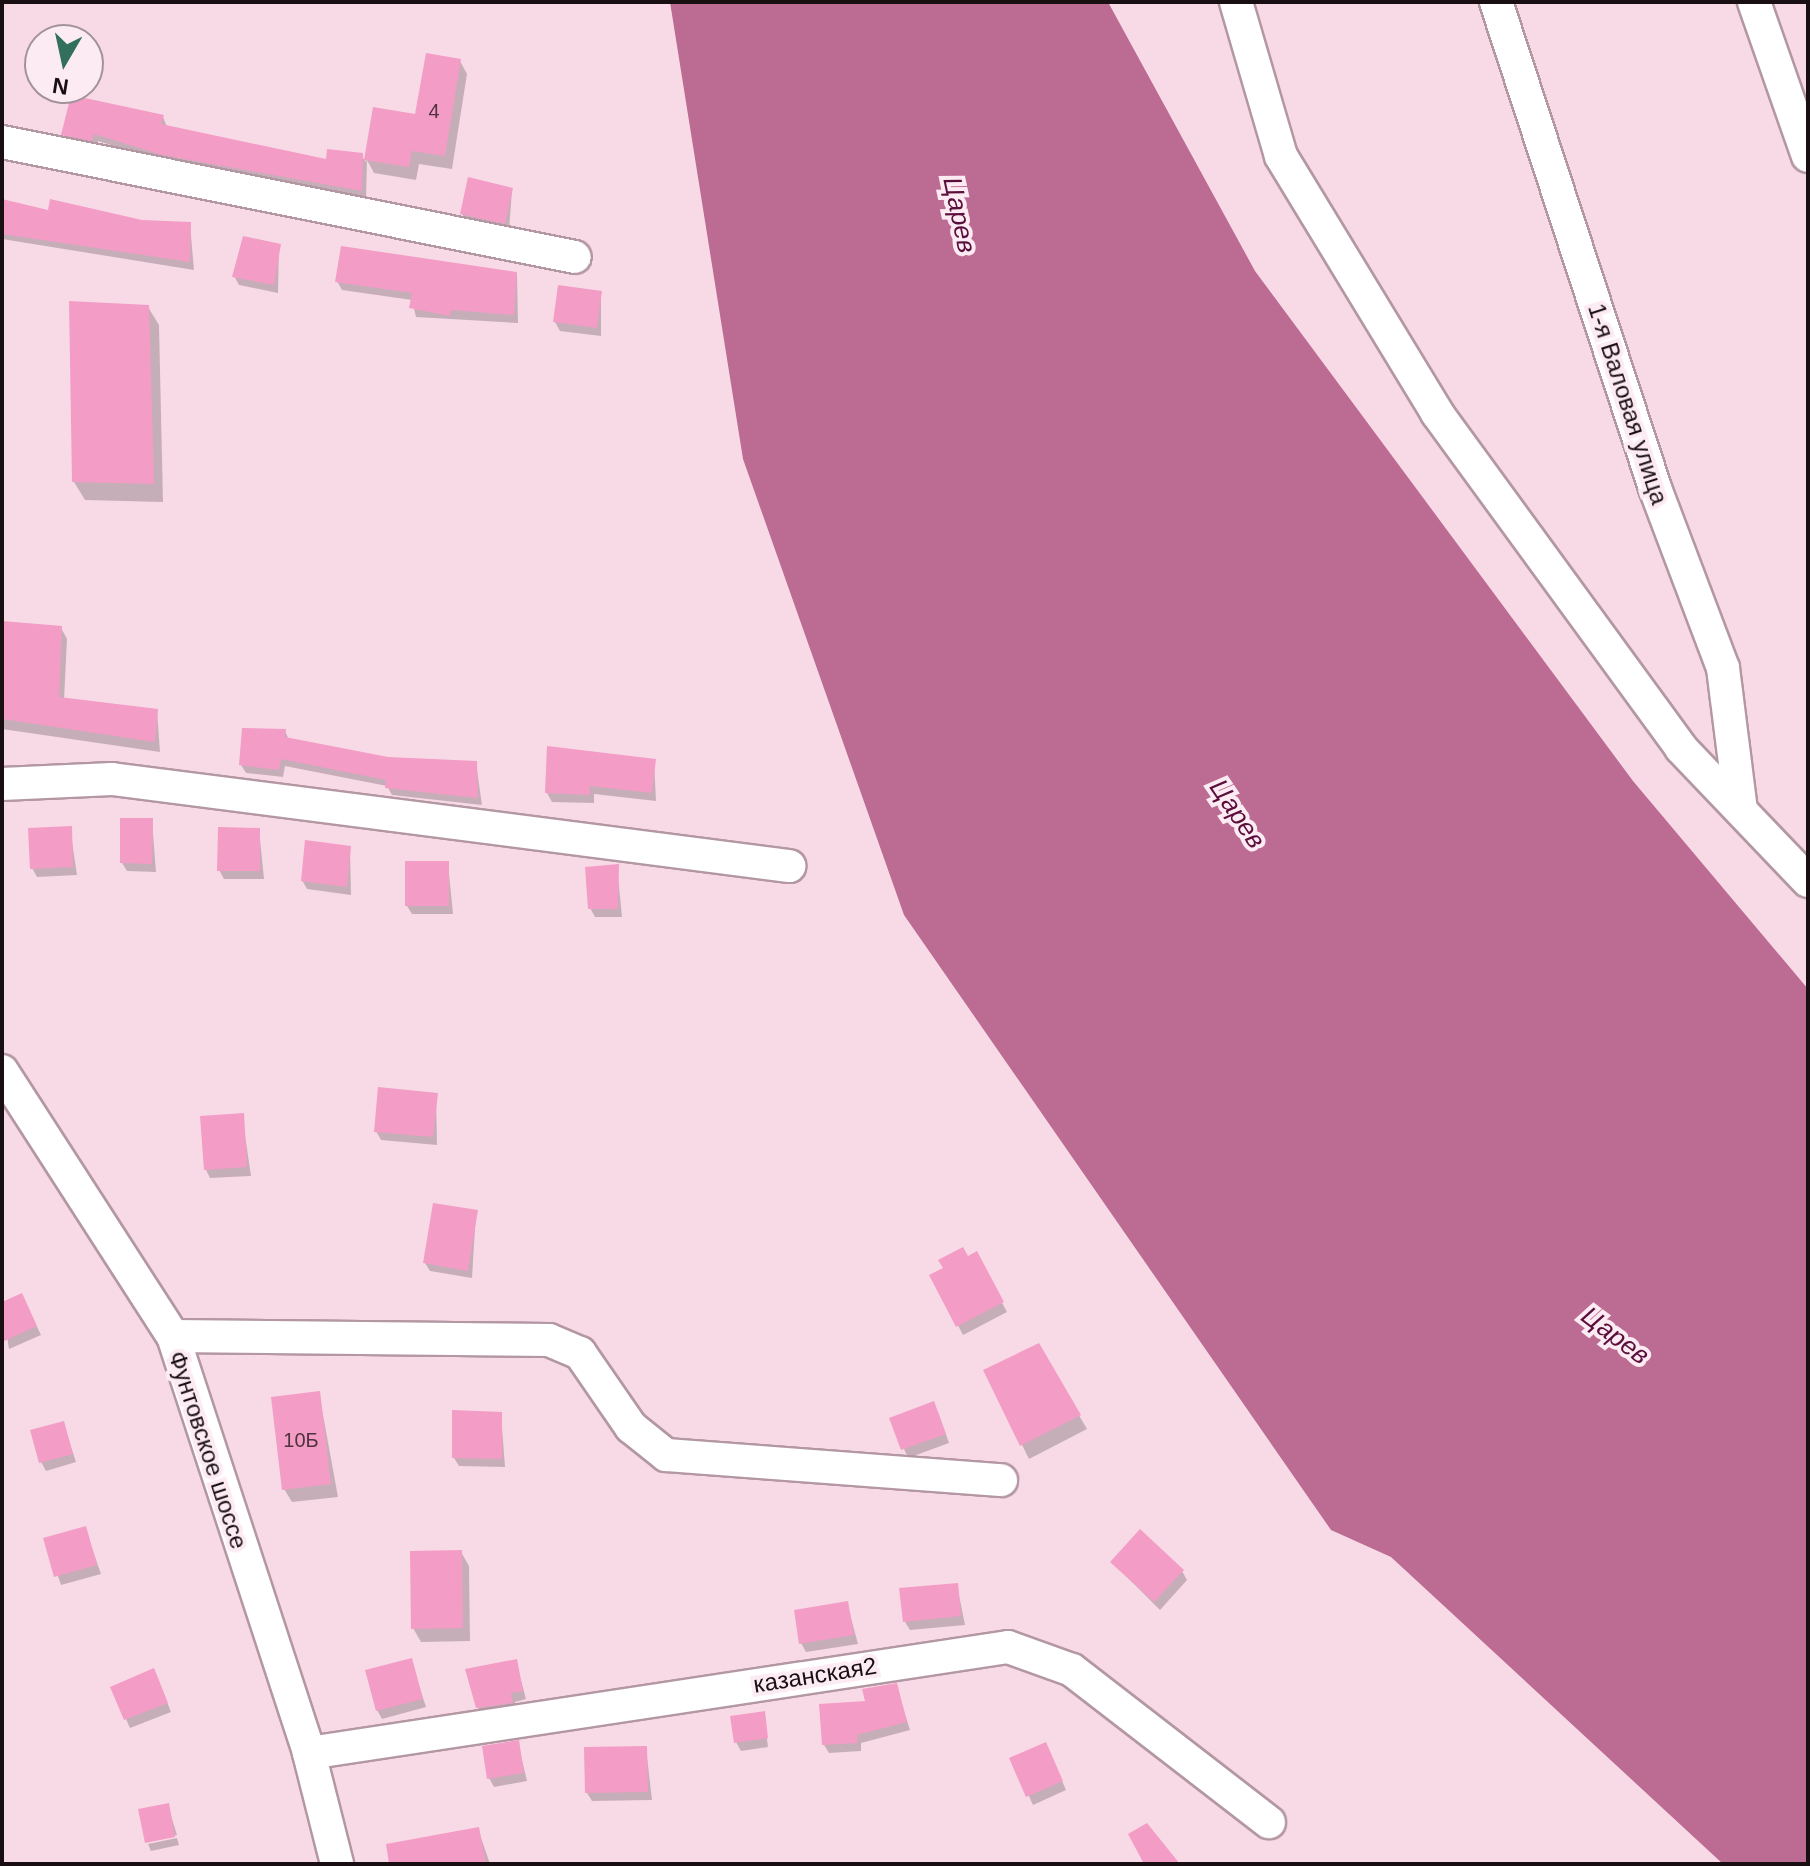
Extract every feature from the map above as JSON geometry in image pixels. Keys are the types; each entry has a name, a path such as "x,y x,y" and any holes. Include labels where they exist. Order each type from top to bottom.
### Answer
{"street":[{"path":"1236,2 1281,156 1437,413 1681,748 1808,881"},
{"name":"1-я Валовая улица","path":"1496,2 1655,488 1723,668 1741,810"},
{"path":"1754,2 1808,156"},
{"path":"2,142 575,257"},
{"path":"2,784 112,779 789,866"},
{"name":"Фунтовское шоссе","path":"2,1071 173,1336 309,1753 337,1864"},
{"path":"173,1336 549,1340 580,1353 631,1427 666,1455 1001,1480"},
{"name":"казанская2","path":"309,1753 1008,1647 1072,1670 1269,1822"}],"water":[{"name":"Царев","path":"670,2 1108,2 1255,271 1633,781 1808,989 1808,1864 1723,1864 1391,1557 1331,1530 904,915 743,459"}],"building":[{"path":"426,53 461,59 445,156 412,151 409,167 364,160 373,107 415,114"},
{"path":"104,102 164,115 161,124 326,159 327,149 363,153 362,191 162,155 94,134 92,141 61,135 69,104"},
{"path":"468,177 513,188 505,224 460,214"},
{"path":"2,199 48,210 50,199 142,220 191,222 190,262 2,234"},
{"path":"243,236 281,244 274,285 232,277"},
{"path":"341,246 517,272 514,315 451,310 450,316 409,308 412,293 335,282"},
{"path":"558,285 602,291 597,328 553,322"},
{"path":"69,301 149,305 154,484 72,482"},
{"path":"2,621 62,626 59,697 158,709 155,742 2,719"},
{"path":"242,728 286,729 285,737 388,757 477,761 478,798 385,788 386,780 281,759 279,770 239,765"},
{"path":"547,746 656,759 652,793 590,786 590,795 545,793"},
{"path":"120,818 153,818 152,864 120,863"},
{"path":"72,826 73,867 30,869 28,828"},
{"path":"218,827 260,828 260,871 217,871"},
{"path":"305,840 351,846 347,887 301,881"},
{"path":"405,861 449,861 449,906 405,906"},
{"path":"619,864 618,909 588,909 585,867"},
{"path":"378,1087 438,1093 433,1137 374,1132"},
{"path":"244,1113 247,1167 204,1170 200,1116"},
{"path":"433,1203 478,1210 468,1271 423,1263"},
{"path":"963,1247 968,1256 977,1251 1004,1302 956,1327 929,1275 943,1268 938,1260"},
{"path":"22,1293 37,1326 2,1342 2,1302"},
{"path":"1039,1343 1081,1415 1020,1446 983,1370"},
{"path":"320,1391 331,1484 282,1490 271,1397"},
{"path":"934,1401 946,1434 901,1450 889,1418"},
{"path":"452,1410 502,1412 502,1459 452,1458"},
{"path":"64,1421 73,1454 39,1463 30,1430"},
{"path":"86,1526 97,1565 54,1577 43,1538"},
{"path":"1140,1529 1184,1570 1154,1602 1110,1562"},
{"path":"462,1550 463,1628 411,1629 410,1551"},
{"path":"958,1583 961,1616 903,1622 899,1588"},
{"path":"848,1601 854,1635 799,1644 794,1610"},
{"path":"412,1658 423,1699 376,1711 365,1670"},
{"path":"517,1659 523,1691 511,1693 513,1703 476,1708 465,1669"},
{"path":"154,1668 168,1703 124,1720 110,1687"},
{"path":"897,1683 907,1722 857,1735 858,1743 822,1745 819,1704 865,1701 862,1689"},
{"path":"765,1711 768,1738 734,1743 730,1716"},
{"path":"519,1740 524,1773 487,1779 482,1746"},
{"path":"1046,1742 1063,1781 1026,1797 1009,1758"},
{"path":"647,1746 648,1792 585,1793 584,1747"},
{"path":"169,1803 175,1837 145,1843 138,1809"},
{"path":"1147,1823 1180,1864 1144,1864 1128,1834"},
{"path":"479,1827 486,1864 389,1864 386,1844"}]}
